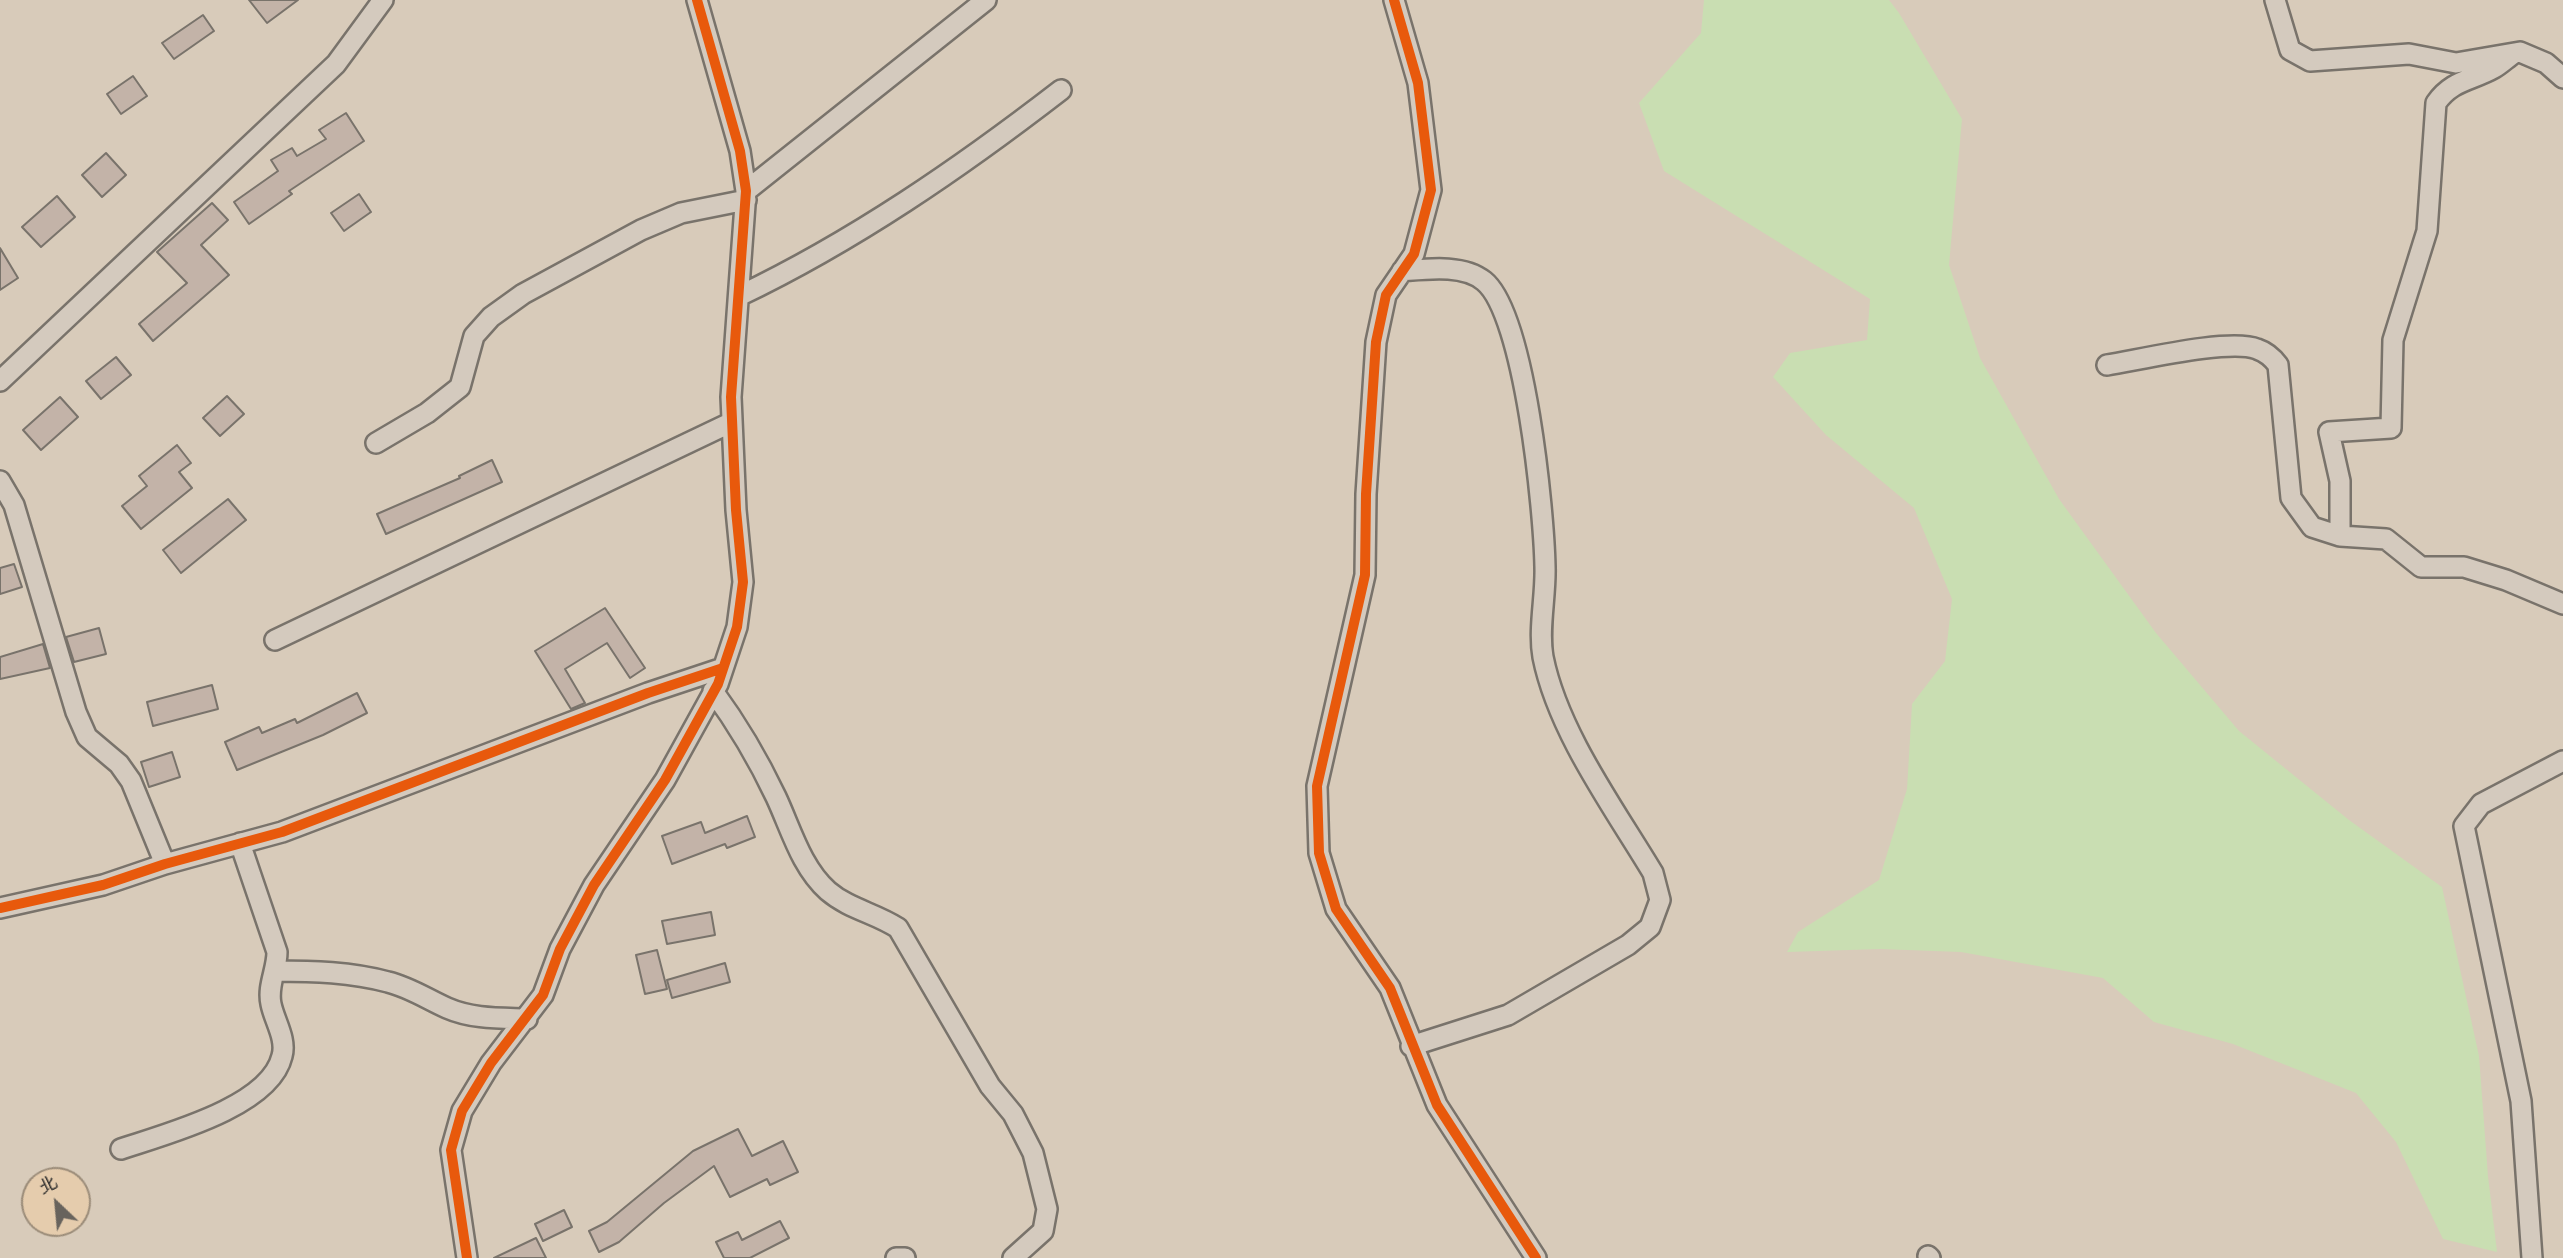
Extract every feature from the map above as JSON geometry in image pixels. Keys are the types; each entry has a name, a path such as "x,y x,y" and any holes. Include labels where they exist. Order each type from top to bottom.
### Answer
{"street":[{"path":"0,381 336,64 383,0"},
{"path":"467,1258 451,1150 463,1111 491,1063 543,995 560,949 594,885 665,780 713,691 737,627 743,582 732,422 746,195 740,151 697,0"},
{"path":"376,443 427,413 460,387 474,336 491,317 523,294 671,217 746,195 986,0"},
{"path":"1394,0 1418,83 1431,190 1414,254 1386,295 1376,342 1366,494 1365,575 1317,786 1318,853 1336,909 1390,988 1437,1105 1536,1258"},
{"path":"2275,0 2290,50 2310,61 2409,54 2456,63 2520,52 2546,63 2563,78"},
{"path":"2340,536 2340,481 2329,432 2391,428 2393,341 2427,231 2436,103 2445,90 2457,82 2494,68 2513,54"},
{"path":"739,296 778,278 905,203 1061,90"},
{"path":"1402,271 1427,268 1464,271 1485,281 1502,308 1516,346 1541,505 1545,567 1543,655 1557,705 1603,790 1653,873 1660,900 1650,927 1628,945 1562,986 1508,1015 1412,1046"},
{"path":"2106,365 2228,346 2255,347 2271,356 2278,365 2291,498 2312,527 2340,536 2386,539 2421,567 2464,567 2506,580 2563,604"},
{"path":"275,640 732,422"},
{"path":"0,481 14,505 76,712 87,737 119,764 131,780 165,864"},
{"path":"0,908 103,885 307,823 648,693 723,668"},
{"path":"713,691 744,734 807,867 827,890 855,910 880,916 898,928 990,1086 1018,1124 1033,1153 1047,1209 1043,1231 1013,1258"},
{"path":"2532,1258 2521,1101 2464,826 2481,804 2563,761"},
{"path":"121,1149 235,1105 260,1090 275,1074 284,1053 271,1004 270,989 277,952 240,843"},
{"path":"275,971 357,975 389,982 426,995 448,1008 479,1017 527,1018"},
{"path":"896,1258 905,1258"}],"green space":[{"path":"1704,0 1889,0 1899,13 1962,119 1949,265 1980,358 2059,499 2156,633 2239,731 2349,820 2442,887 2479,1056 2497,1252 2443,1239 2396,1142 2356,1093 2233,1044 2154,1022 2103,978 1961,952 1880,949 1787,952 1798,932 1879,880 1907,789 1912,704 1945,661 1952,599 1914,508 1826,435 1773,377 1790,353 1867,340 1870,299 1664,171 1639,103 1701,33"}],"building":[{"path":"249,0 298,0 267,23"},
{"path":"203,15 214,31 174,59 162,43"},
{"path":"133,76 147,96 121,114 107,94"},
{"path":"346,113 364,141 289,191 292,194 249,224 234,202 278,171 271,160 292,148 297,156 326,139 319,130"},
{"path":"106,153 126,175 102,197 82,175"},
{"path":"359,194 371,212 344,231 331,213"},
{"path":"57,196 75,217 41,247 22,227"},
{"path":"212,203 228,220 201,245 229,275 153,341 139,324 187,283 157,252"},
{"path":"0,248 18,278 0,290"},
{"path":"116,357 131,375 101,399 86,381"},
{"path":"227,396 244,414 220,436 203,418"},
{"path":"60,397 78,417 41,450 23,430"},
{"path":"177,445 191,463 179,472 192,488 141,529 122,506 147,486 139,476"},
{"path":"492,460 502,482 386,534 377,514 460,478 459,476"},
{"path":"228,499 246,520 181,573 163,550"},
{"path":"14,564 22,587 0,594 0,568"},
{"path":"605,608 645,668 630,678 607,643 565,669 585,703 571,709 535,651"},
{"path":"99,628 106,654 74,662 66,637"},
{"path":"43,644 50,668 0,679 0,657"},
{"path":"212,685 218,709 153,726 147,702"},
{"path":"357,693 367,713 323,735 237,770 225,742 259,727 262,733 295,719 297,723"},
{"path":"172,752 180,777 149,787 141,762"},
{"path":"747,816 755,837 727,848 725,844 672,864 662,836 701,822 705,833"},
{"path":"711,912 715,935 667,944 662,921"},
{"path":"657,950 667,989 645,994 636,955"},
{"path":"725,963 730,982 672,998 667,980"},
{"path":"738,1129 752,1156 783,1141 798,1172 770,1185 767,1179 730,1197 714,1166 664,1203 619,1242 599,1252 589,1231 607,1222 693,1151"},
{"path":"564,1210 572,1227 543,1241 535,1224"},
{"path":"780,1221 789,1238 750,1258 724,1258 716,1242 738,1232 742,1240"},
{"path":"536,1238 546,1258 494,1258"}],"cycle path":[{"path":"467,1258 451,1150 462,1111 491,1063 543,995 560,949 594,885 665,780 718,684 737,627 743,582 736,510 731,397 746,191 740,151 697,0"},
{"path":"1394,0 1418,83 1431,190 1414,254 1386,295 1376,342 1366,494 1365,575 1317,786 1319,853 1336,909 1390,988 1437,1105 1536,1258"},
{"path":"0,908 103,885 165,864 282,832 648,693 723,668"}]}
